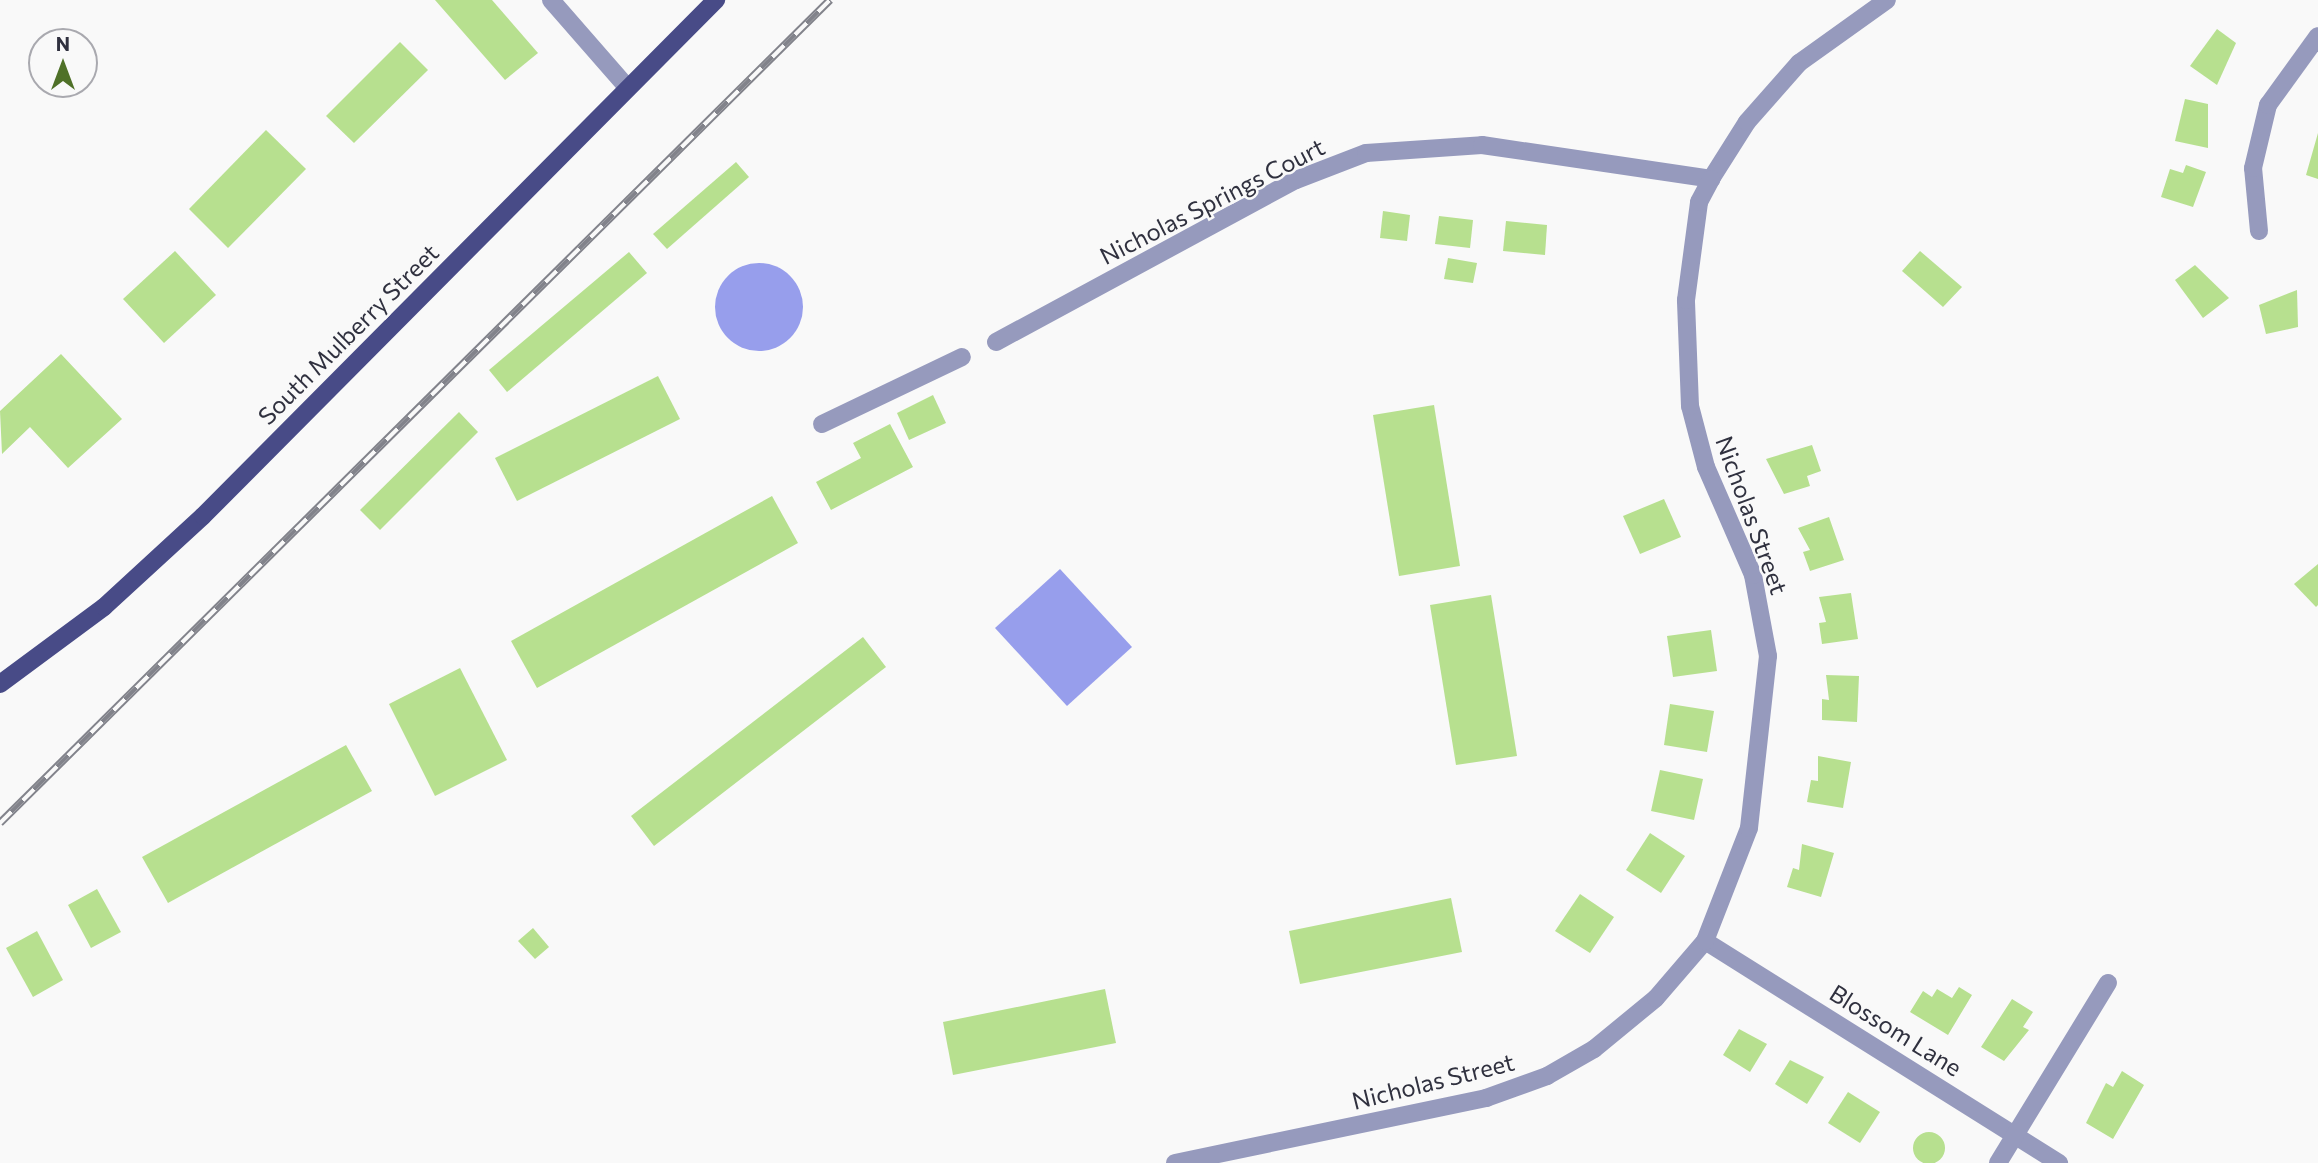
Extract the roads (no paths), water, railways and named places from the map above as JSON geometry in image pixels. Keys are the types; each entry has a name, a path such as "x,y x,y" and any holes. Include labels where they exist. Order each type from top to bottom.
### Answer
{"main road":[{"name":"South Mulberry Street","path":"0,684 104,607 203,516 716,0"}],"street":[{"path":"551,0 627,87"},
{"path":"1710,179 1747,122 1799,64 1887,0"},
{"path":"2259,231 2253,168 2268,105 2318,36"},
{"name":"Nicholas Springs Court","path":"996,342 1296,180 1367,153 1482,145 1710,179"},
{"name":"Nicholas Street","path":"1175,1163 1486,1098 1547,1076 1594,1049 1656,998 1705,941 1749,828 1768,656 1753,575 1706,467 1689,394 1686,300 1699,202 1710,179"},
{"path":"822,424 962,357"},
{"name":"Blossom Lane","path":"1705,941 2016,1133 2059,1163"},
{"path":"1998,1163 2108,983"}],"water":[{"path":"759,263 776,266 790,276 800,290 803,307 800,324 790,338 776,348 759,351 742,348 728,338 718,324 715,307 718,290 728,276 742,266"},
{"path":"1060,569 1132,647 1067,706 995,628"}],"railway":[{"path":"0,823 830,0"}]}
